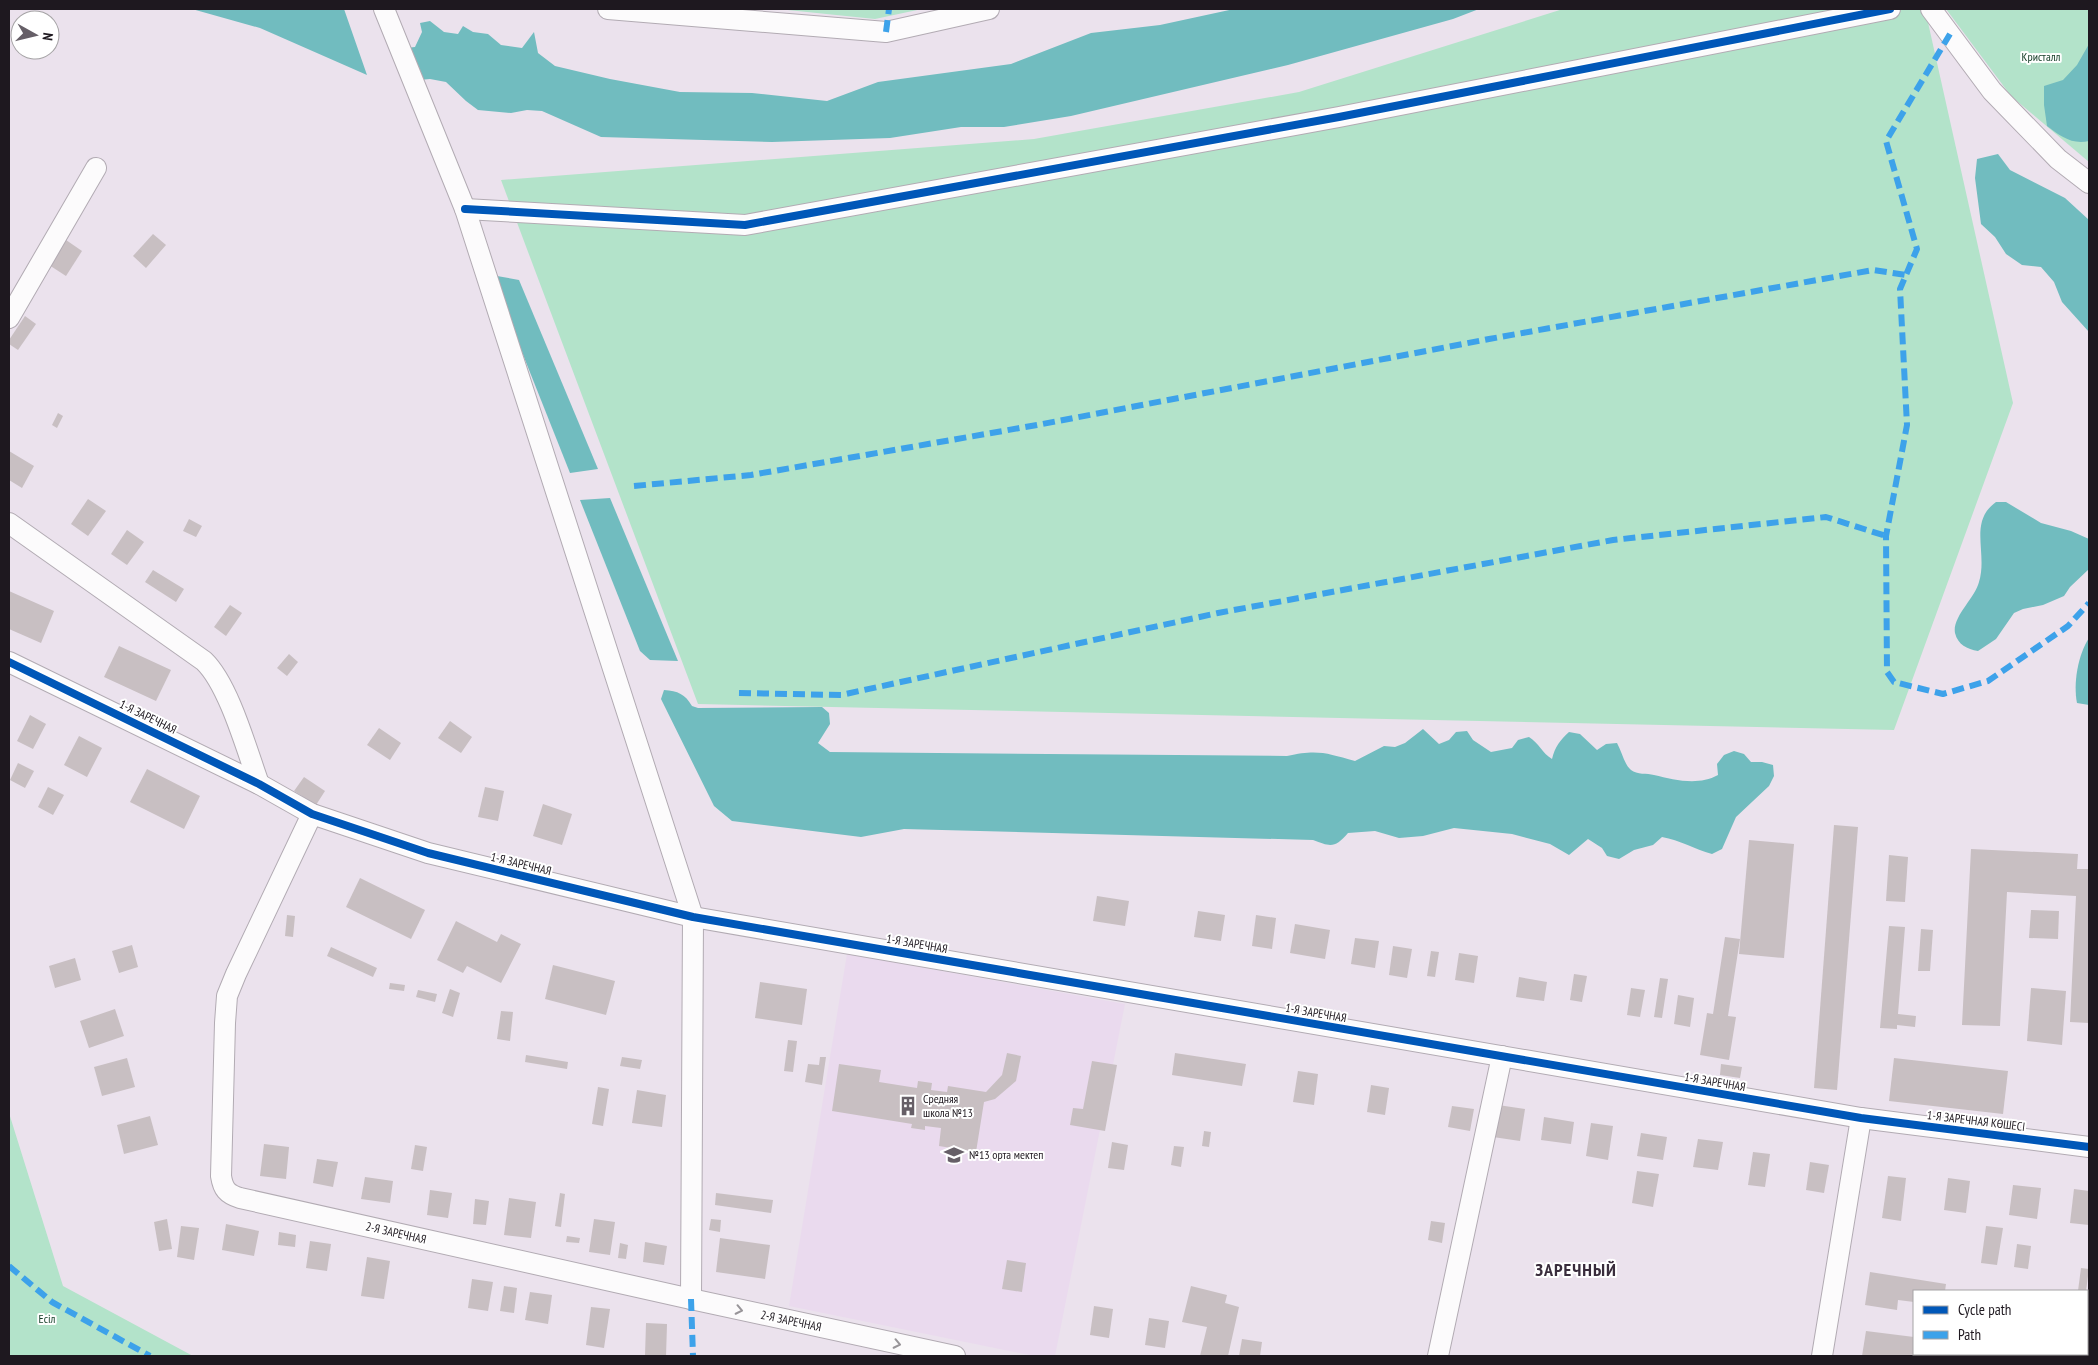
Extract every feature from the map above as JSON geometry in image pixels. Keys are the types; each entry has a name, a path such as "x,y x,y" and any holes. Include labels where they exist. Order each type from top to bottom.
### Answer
{"street":[{"path":"384,9 464,209 693,917 691,1299"},
{"path":"608,9 886,32 989,9"},
{"path":"464,209 745,225 1339,117 1890,9"},
{"path":"1931,9 1992,91 2058,159 2089,183"},
{"path":"9,318 96,168"},
{"path":"9,523 212,668 224,690 259,784"},
{"name":"1-Я ЗАРЕЧНАЯ","path":"9,662 259,784 312,814 428,853 693,917 1861,1118"},
{"name":"2-Я ЗАРЕЧНАЯ","path":"312,814 236,974 228,996 225,1023 221,1176 226,1191 240,1198 955,1356"},
{"path":"1438,1356 1502,1056"},
{"path":"1822,1356 1861,1118"},
{"name":"1-Я ЗАРЕЧНАЯ КӨШЕСІ","path":"1861,1118 2089,1147"}],"shaded area":[{"name":"№13 орта мектеп","path":"847,954 1125,1004 1055,1356 1034,1356 789,1306"}],"green space":[{"path":"778,9 922,9 875,19"},
{"path":"1563,9 1925,9 2013,403 1894,730 698,704 501,180 1034,139 1299,92"},
{"name":"Кристалл","path":"1946,9 2089,9 2089,162 2011,96"},
{"name":"Есіл","path":"9,1113 63,1286 193,1356 9,1356"}],"water":[{"path":"192,9 344,9 367,75 260,28"},
{"path":"1234,9 1479,9 1453,19 1288,65 1071,116 1004,127 961,127 890,138 772,142 601,137 542,111 527,110 511,113 478,110 446,82 430,79 419,80 406,48 415,47 422,32 420,23 430,21 444,32 458,34 463,26 473,32 488,34 501,45 522,48 534,32 538,53 555,66 610,79 680,92 752,93 827,101 878,82 1011,64 1091,33 1160,25"},
{"path":"2089,44 2089,141 2077,142 2062,136 2047,126 2044,86 2063,80 2077,65"},
{"path":"1998,154 2010,170 2065,198 2089,220 2089,332 2062,302 2054,282 2041,267 2022,265 2006,254 1995,237 1981,224 1975,178 1977,159"},
{"path":"497,276 519,280 598,469 570,473 500,297"},
{"path":"610,498 678,661 650,660 640,651 580,500"},
{"path":"1996,502 2006,502 2041,523 2071,531 2089,539 2089,569 2070,587 2064,596 2043,605 2014,613 1996,639 1978,651 1967,648 1961,643 1956,637 1955,627 1960,614 1979,582 1982,560 1981,528 1988,510"},
{"path":"2089,638 2089,705 2077,703 2076,678 2079,661"},
{"path":"664,690 681,694 692,706 698,708 822,707 829,713 830,724 818,743 830,752 1287,756 1314,752 1355,761 1384,746 1395,747 1405,743 1423,729 1439,744 1449,740 1456,732 1467,731 1473,740 1491,752 1512,748 1518,740 1529,737 1552,759 1558,744 1569,732 1580,734 1597,750 1606,744 1617,743 1625,761 1633,772 1678,780 1703,780 1718,775 1717,764 1724,755 1734,751 1744,754 1751,762 1773,765 1774,776 1769,786 1736,817 1722,849 1712,854 1662,837 1653,845 1634,850 1619,859 1607,856 1602,848 1588,839 1569,855 1550,844 1512,834 1454,828 1423,836 1399,838 1375,831 1348,833 1336,844 1332,845 1313,840 904,829 861,837 732,821 714,806 661,699"}],"building":[{"path":"153,234 166,245 146,268 133,256"},
{"path":"66,240 82,251 66,276 49,265"},
{"path":"25,316 36,324 18,350 9,344 9,340"},
{"path":"58,413 63,416 57,428 52,425"},
{"path":"9,451 34,466 22,488 9,480"},
{"path":"88,499 106,511 88,536 71,524"},
{"path":"189,519 202,526 196,537 183,531"},
{"path":"127,530 144,542 127,565 111,554"},
{"path":"153,570 184,589 176,602 145,582"},
{"path":"9,591 54,611 41,643 9,629"},
{"path":"230,605 242,613 226,636 214,627"},
{"path":"119,646 171,670 156,701 104,677"},
{"path":"289,654 298,662 287,676 277,668"},
{"path":"30,715 46,724 33,749 17,741"},
{"path":"450,721 472,737 461,753 438,738"},
{"path":"379,728 401,743 390,760 367,745"},
{"path":"79,736 102,748 87,777 64,765"},
{"path":"18,763 34,771 25,788 10,780"},
{"path":"147,769 200,796 184,829 130,802"},
{"path":"304,777 325,791 316,805 294,791"},
{"path":"48,787 64,795 53,815 38,807"},
{"path":"485,787 504,791 498,821 478,817"},
{"path":"543,804 572,814 562,845 533,836"},
{"path":"1834,825 1858,827 1837,1090 1814,1088"},
{"path":"1749,840 1794,844 1784,958 1739,954"},
{"path":"1971,849 2078,854 2077,869 2089,869 2089,1023 2070,1022 2076,896 2007,892 2000,1026 1962,1025"},
{"path":"1889,855 1908,857 1905,902 1886,901"},
{"path":"360,878 425,910 411,939 346,907"},
{"path":"1097,896 1129,901 1125,926 1093,921"},
{"path":"2031,910 2059,911 2058,939 2029,938"},
{"path":"1198,911 1225,915 1221,941 1194,937"},
{"path":"287,915 295,916 293,937 285,936"},
{"path":"1256,915 1276,918 1272,949 1252,946"},
{"path":"456,921 497,942 501,934 521,944 501,983 467,966 463,973 437,960"},
{"path":"1295,924 1330,930 1325,959 1290,953"},
{"path":"1889,926 1905,927 1898,1014 1916,1016 1915,1027 1897,1025 1897,1029 1880,1028"},
{"path":"1921,929 1933,930 1930,971 1918,971"},
{"path":"1725,937 1740,939 1728,1016 1736,1017 1729,1060 1700,1055 1707,1013 1713,1014"},
{"path":"1355,938 1379,941 1375,968 1351,964"},
{"path":"132,945 138,967 119,973 112,951"},
{"path":"1393,946 1412,949 1407,978 1389,975"},
{"path":"331,947 377,968 373,977 327,956"},
{"path":"1431,951 1439,952 1435,977 1427,976"},
{"path":"1459,953 1478,956 1474,983 1455,980"},
{"path":"75,958 81,980 55,988 49,966"},
{"path":"553,965 615,981 606,1015 545,999"},
{"path":"1574,974 1587,976 1582,1002 1570,1000"},
{"path":"1519,977 1547,982 1544,1001 1516,997"},
{"path":"1660,978 1668,979 1662,1018 1654,1017"},
{"path":"760,982 807,989 802,1025 755,1018"},
{"path":"390,983 405,985 404,991 389,989"},
{"path":"1631,988 1645,990 1640,1017 1627,1015"},
{"path":"2031,988 2066,991 2062,1045 2027,1041"},
{"path":"450,989 460,993 453,1017 442,1013"},
{"path":"418,990 437,994 435,1002 416,997"},
{"path":"1678,995 1694,998 1690,1027 1674,1024"},
{"path":"115,1009 124,1036 89,1048 80,1021"},
{"path":"501,1011 513,1012 510,1041 497,1039"},
{"path":"788,1040 797,1041 793,1072 784,1071"},
{"name":"Средняя школа №13","path":"1007,1053 1021,1056 1016,1081 995,1099 984,1102 976,1152 939,1146 941,1128 925,1126 925,1130 911,1128 912,1124 832,1111 839,1064 881,1070 879,1082 917,1088 918,1081 932,1083 931,1090 947,1092 948,1086 986,1092 1002,1075"},
{"path":"1175,1053 1246,1064 1242,1086 1172,1075"},
{"path":"526,1055 568,1062 567,1069 525,1062"},
{"path":"622,1057 642,1060 640,1069 620,1066"},
{"path":"820,1057 826,1057 822,1085 805,1082 808,1064 819,1065"},
{"path":"127,1058 135,1087 102,1096 94,1067"},
{"path":"1894,1058 2008,1071 2003,1114 1889,1101"},
{"path":"1092,1061 1117,1065 1105,1131 1070,1125 1073,1108 1083,1109"},
{"path":"1721,1064 1742,1067 1740,1078 1720,1075"},
{"path":"1298,1071 1318,1074 1314,1105 1293,1102"},
{"path":"1371,1085 1389,1088 1385,1115 1367,1112"},
{"path":"598,1087 609,1089 603,1126 592,1124"},
{"path":"637,1090 666,1095 662,1127 632,1123"},
{"path":"1498,1105 1525,1109 1520,1141 1493,1137"},
{"path":"1452,1106 1474,1109 1470,1131 1448,1127"},
{"path":"150,1116 158,1145 124,1154 117,1125"},
{"path":"1544,1117 1574,1122 1571,1144 1541,1140"},
{"path":"1591,1123 1613,1126 1608,1160 1586,1156"},
{"path":"1204,1131 1211,1132 1209,1147 1202,1146"},
{"path":"1641,1133 1667,1137 1663,1160 1637,1156"},
{"path":"1698,1139 1723,1142 1718,1170 1693,1167"},
{"path":"1112,1142 1128,1145 1124,1170 1108,1168"},
{"path":"264,1144 289,1147 286,1179 260,1176"},
{"path":"415,1145 427,1147 423,1171 411,1169"},
{"path":"1174,1146 1184,1147 1181,1167 1171,1165"},
{"path":"1753,1152 1770,1154 1765,1187 1748,1185"},
{"path":"317,1159 338,1162 333,1187 313,1183"},
{"path":"1810,1162 1829,1165 1824,1193 1806,1190"},
{"path":"1637,1171 1659,1174 1653,1207 1632,1203"},
{"path":"1888,1176 1906,1178 1901,1221 1882,1218"},
{"path":"365,1177 393,1181 390,1203 361,1199"},
{"path":"1948,1178 1970,1181 1966,1213 1944,1210"},
{"path":"2013,1185 2041,1188 2037,1219 2009,1215"},
{"path":"2074,1189 2089,1191 2089,1225 2070,1223"},
{"path":"430,1190 452,1193 448,1218 427,1215"},
{"path":"560,1193 565,1194 561,1227 555,1226"},
{"path":"716,1193 773,1200 771,1213 715,1205"},
{"path":"509,1198 536,1202 531,1238 504,1235"},
{"path":"475,1199 489,1201 486,1225 473,1224"},
{"path":"167,1219 172,1249 159,1251 154,1222"},
{"path":"594,1219 615,1222 610,1255 589,1252"},
{"path":"711,1219 721,1220 720,1232 709,1230"},
{"path":"1431,1221 1445,1223 1442,1243 1428,1240"},
{"path":"226,1224 259,1231 254,1256 222,1250"},
{"path":"181,1226 199,1228 194,1260 177,1257"},
{"path":"1986,1226 2003,1228 1997,1265 1981,1263"},
{"path":"279,1232 296,1235 295,1247 278,1245"},
{"path":"567,1236 580,1238 579,1243 566,1242"},
{"path":"720,1238 770,1245 765,1279 716,1272"},
{"path":"310,1241 331,1244 327,1271 306,1268"},
{"path":"645,1242 667,1246 664,1265 643,1262"},
{"path":"620,1243 628,1245 626,1259 618,1258"},
{"path":"2017,1244 2031,1246 2028,1269 2014,1267"},
{"path":"367,1257 390,1261 384,1299 361,1296"},
{"path":"1007,1260 1026,1263 1022,1292 1002,1289"},
{"path":"2081,1268 2089,1269 2086,1290 2078,1290"},
{"path":"1870,1272 1946,1284 1945,1290 1913,1290 1913,1302 1898,1300 1897,1310 1865,1305"},
{"path":"472,1279 493,1282 488,1311 468,1308"},
{"path":"504,1286 517,1288 514,1313 500,1311"},
{"path":"1191,1286 1227,1295 1225,1303 1239,1307 1228,1356 1200,1356 1207,1327 1182,1322"},
{"path":"530,1292 552,1295 548,1324 525,1320"},
{"path":"1094,1306 1113,1309 1109,1338 1090,1335"},
{"path":"591,1307 610,1309 604,1348 586,1345"},
{"path":"1149,1318 1169,1321 1165,1348 1145,1345"},
{"path":"646,1323 667,1324 666,1356 645,1356"},
{"path":"1866,1331 1913,1337 1914,1356 1862,1356"},
{"path":"1242,1339 1262,1342 1260,1356 1239,1356"},
{"path":"1956,1355 1992,1355 1991,1356"}],"marked path":[{"path":"886,32 889,9"},
{"path":"1950,34 1886,141 1917,249 1900,289 1907,425 1886,536 1887,672 1894,682 1943,694 1988,681 2068,626 2089,603"},
{"path":"634,486 751,475 1037,425 1489,339 1873,270 1906,275"},
{"path":"739,693 841,695 1218,613 1613,540 1826,517 1886,536"},
{"path":"9,1266 52,1302 150,1356"},
{"path":"691,1299 693,1356"}],"cycle path":[{"path":"465,209 745,225 1339,117 1890,9"},
{"path":"9,662 259,784 312,814 428,853 693,917 1861,1118 2089,1147"}],"place":[{"name":"Средняя школа №13","path":"908,1106"},
{"name":"№13 орта мектеп","path":"954,1155"}],"district":[{"name":"ЗАРЕЧНЫЙ","path":"1576,1270"}]}
